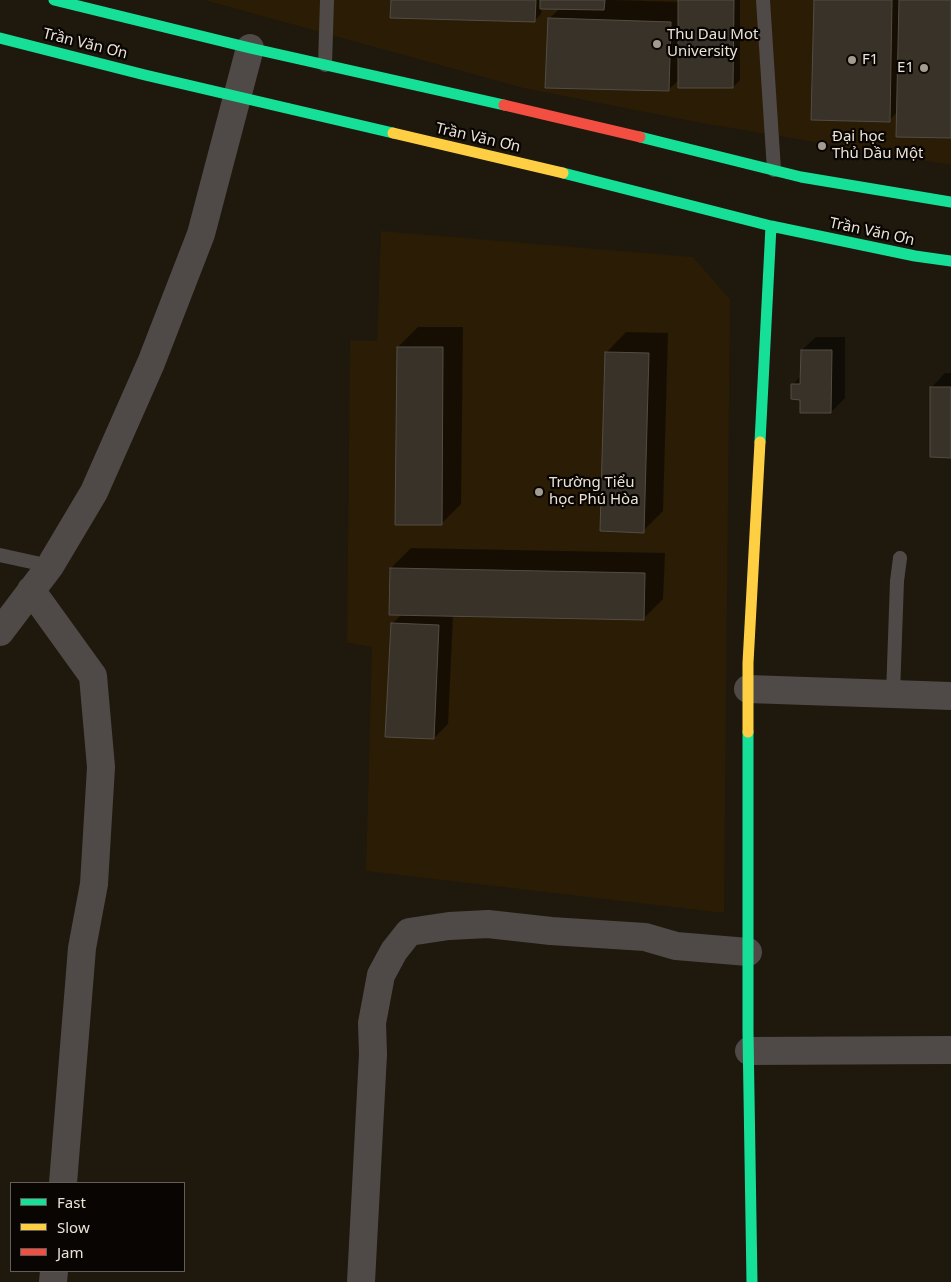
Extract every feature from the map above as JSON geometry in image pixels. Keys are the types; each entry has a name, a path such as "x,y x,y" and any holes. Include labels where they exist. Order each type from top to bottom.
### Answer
{"street":[{"path":"54,0 250,48 540,113 774,170 951,202"},
{"name":"Trần Văn Ơn","path":"0,38 146,75 625,188 771,226 914,256 951,261"},
{"path":"0,632 50,566 94,492 151,363 201,234 250,48"},
{"path":"752,1282 748,1051 748,663 771,226"},
{"path":"31,590 93,676 101,767 94,884 82,948 63,1182"},
{"path":"748,689 951,696"},
{"path":"361,1282 373,1054 372,1023 381,975 394,951 409,932 449,926 488,924 645,938 676,946 748,952"},
{"path":"748,1051 951,1050"}],"lane":[{"path":"325,65 327,0"},
{"path":"763,0 774,170"},
{"path":"0,555 50,566"},
{"path":"893,694 897,582 900,558"}],"shaded area":[{"name":"Thu Dau Mot University","path":"204,0 951,0 951,165 696,122 523,88"},
{"name":"Trường Tiểu học Phú Hòa","path":"381,231 693,257 730,299 724,913 366,871 372,647 347,643 350,340 377,341"}],"building":[{"path":"391,0 536,0 535,22 390,18"},
{"path":"540,0 605,0 604,10 540,9"},
{"path":"678,0 734,0 733,88 678,88"},
{"name":"F1","path":"814,0 892,0 890,122 811,120"},
{"name":"E1","path":"899,0 951,0 951,138 896,137"},
{"path":"548,18 671,22 669,91 545,88"},
{"path":"397,347 443,347 442,525 395,525"},
{"path":"801,350 832,350 831,413 800,413 800,400 791,399 791,384 800,384"},
{"path":"605,352 649,353 644,533 600,531"},
{"path":"930,387 951,387 951,458 930,457"},
{"path":"390,568 645,573 644,620 389,615"},
{"path":"391,623 439,625 434,739 385,737"}],"traffic: fast":[{"path":"54,0 250,48 504,105"},
{"path":"0,38 145,75 393,133"},
{"path":"640,137 801,177 951,202"},
{"path":"563,173 771,226 915,256 951,261"},
{"path":"760,442 771,226"},
{"path":"748,732 748,1032 752,1282"}],"traffic: slow":[{"path":"393,133 563,173"},
{"path":"748,732 748,663 760,442"}],"traffic: jam":[{"path":"504,105 640,137"}],"place":[{"name":"Thu Dau Mot University","path":"657,44"},
{"name":"F1","path":"852,60"},
{"name":"E1","path":"924,68"},
{"name":"Đại học Thủ Dầu Một","path":"822,146"},
{"name":"Trường Tiểu học Phú Hòa","path":"539,492"}]}
